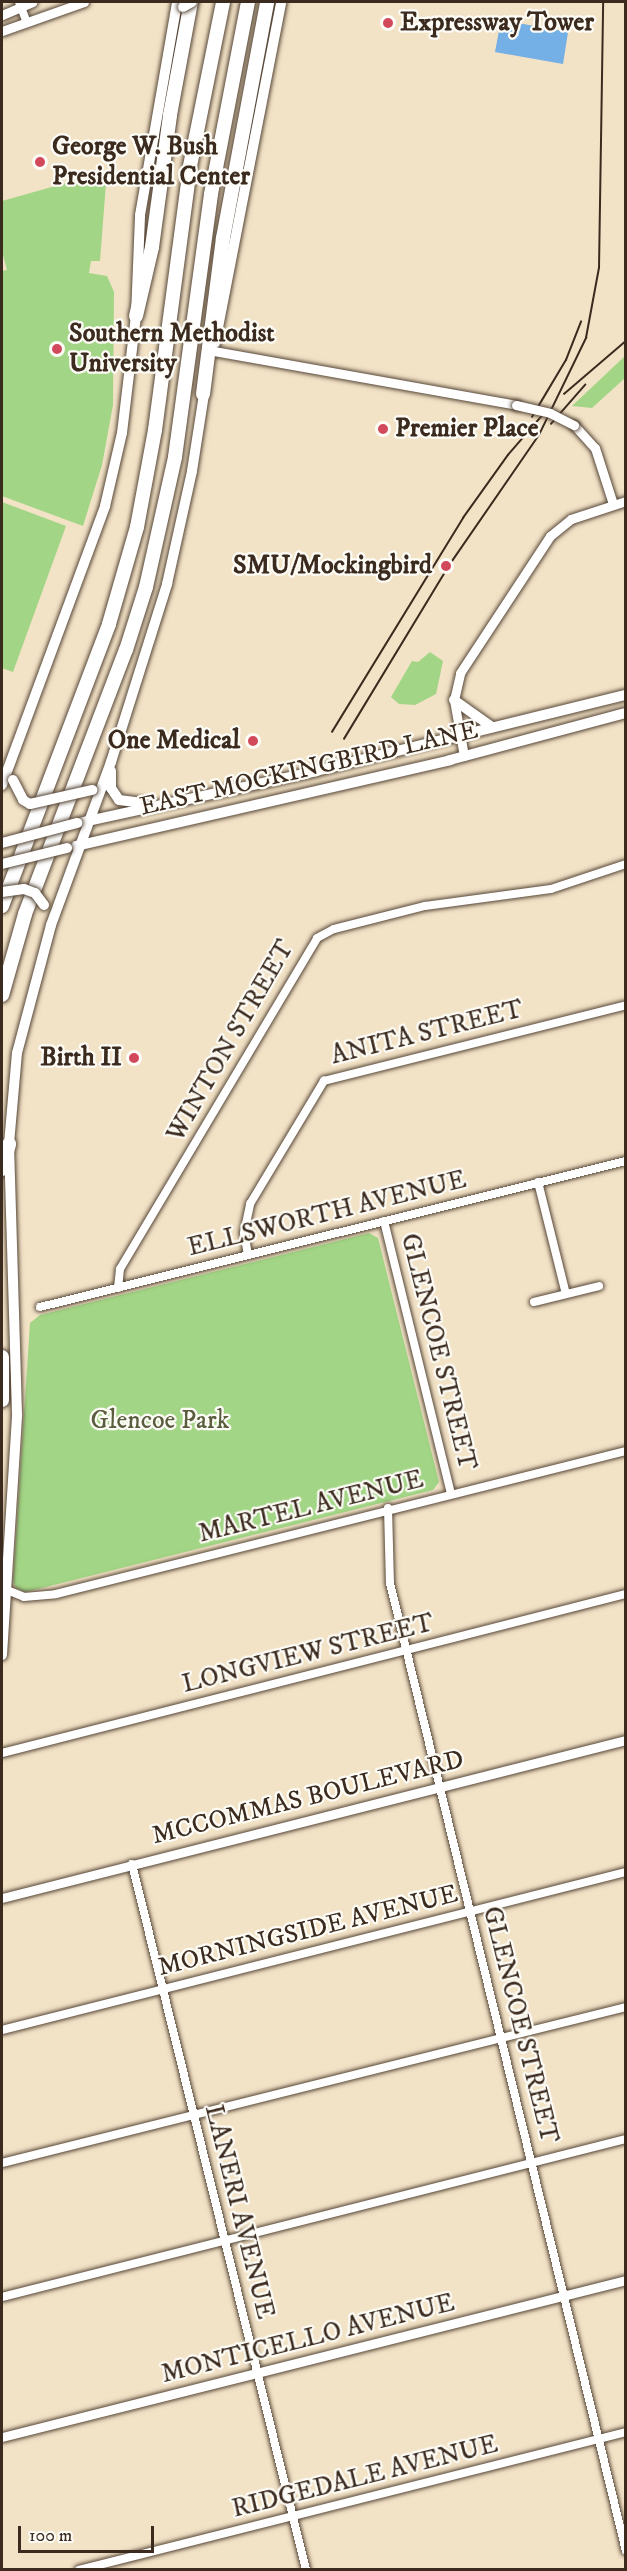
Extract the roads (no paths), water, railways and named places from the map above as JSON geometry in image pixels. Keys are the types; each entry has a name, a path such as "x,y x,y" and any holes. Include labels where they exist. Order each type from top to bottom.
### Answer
{"highway":[{"path":"2,906 98,655 137,527 155,430 190,166 223,2"},
{"path":"2,995 25,914 146,587 174,457 211,194 248,2"},
{"path":"136,316 152,247 186,3"},
{"path":"203,394 223,238 276,3"},
{"path":"2,1169 9,1144"},
{"path":"2,1357 2,1400"}],"main road":[{"path":"2,785 105,506 122,433 136,316 140,214 174,16 186,3"},
{"path":"2,1655 17,1414 9,1144 17,1053 51,926 80,845 82,822 111,762 167,585 192,471 203,394 214,351 276,3"},
{"name":"EAST MOCKINGBIRD LANE","path":"2,843 82,822 245,787 626,695"},
{"path":"454,700 492,727"},
{"name":"EAST MOCKINGBIRD LANE","path":"2,864 383,776 626,713"},
{"path":"533,717 538,735"},
{"path":"378,755 383,776"},
{"path":"11,760 13,780 23,800 30,804 97,787"},
{"path":"111,762 111,788 119,800 129,804 167,802"},
{"path":"245,787 250,807"},
{"path":"2,892 24,889 34,892 44,904 51,926"}],"street":[{"path":"2,15 20,4 32,2"},
{"path":"2,31 26,20 84,2"},
{"path":"20,4 26,20"},
{"path":"214,351 550,413 574,425 595,448 613,504"},
{"path":"464,756 454,700 460,673 550,536 571,519 626,501"},
{"name":"WINTON STREET","path":"117,1288 120,1269 317,938 334,929 425,906 551,889 626,864"},
{"name":"ANITA STREET","path":"248,1255 244,1233 250,1203 329,1077 626,1005"},
{"name":"ELLSWORTH AVENUE","path":"40,1307 626,1161"},
{"path":"538,1182 566,1294"},
{"name":"GLENCOE STREET","path":"384,1221 451,1493"},
{"path":"534,1302 599,1286"},
{"name":"MARTEL AVENUE","path":"7,1590 24,1597 56,1594 388,1508 626,1450"},
{"name":"GLENCOE STREET","path":"388,1508 387,1568 626,2551"},
{"name":"LONGVIEW STREET","path":"2,1753 626,1594"},
{"name":"MCCOMMAS BOULEVARD","path":"2,1898 626,1740"},
{"name":"LANERI AVENUE","path":"132,1864 306,2570"},
{"name":"MORNINGSIDE AVENUE","path":"2,2030 626,1872"},
{"path":"2,2163 626,2007"},
{"path":"2,2297 626,2139"},
{"name":"MONTICELLO AVENUE","path":"2,2437 626,2280"},
{"name":"RIDGEDALE AVENUE","path":"79,2570 626,2432"}],"water":[{"path":"501,20 568,32 563,64 495,52"}],"tram line":[{"path":"344,739 448,567 539,435 586,338 599,268 603,2"},
{"path":"532,417 566,360 581,322"},
{"path":"564,394 626,341"},
{"path":"551,424 585,385"},
{"path":"332,732 463,518 508,455 547,410"}],"place":[{"name":"Expressway Tower","path":"388,23"},
{"name":"George W. Bush Presidential Center","path":"40,162"},
{"name":"Southern Methodist University","path":"57,349"},
{"name":"Premier Place","path":"383,429"},
{"name":"SMU/Mockingbird","path":"446,566"},
{"name":"One Medical","path":"253,741"},
{"name":"Birth II","path":"134,1058"}],"park label":[{"name":"Glencoe Park","path":"160,1421"}]}
